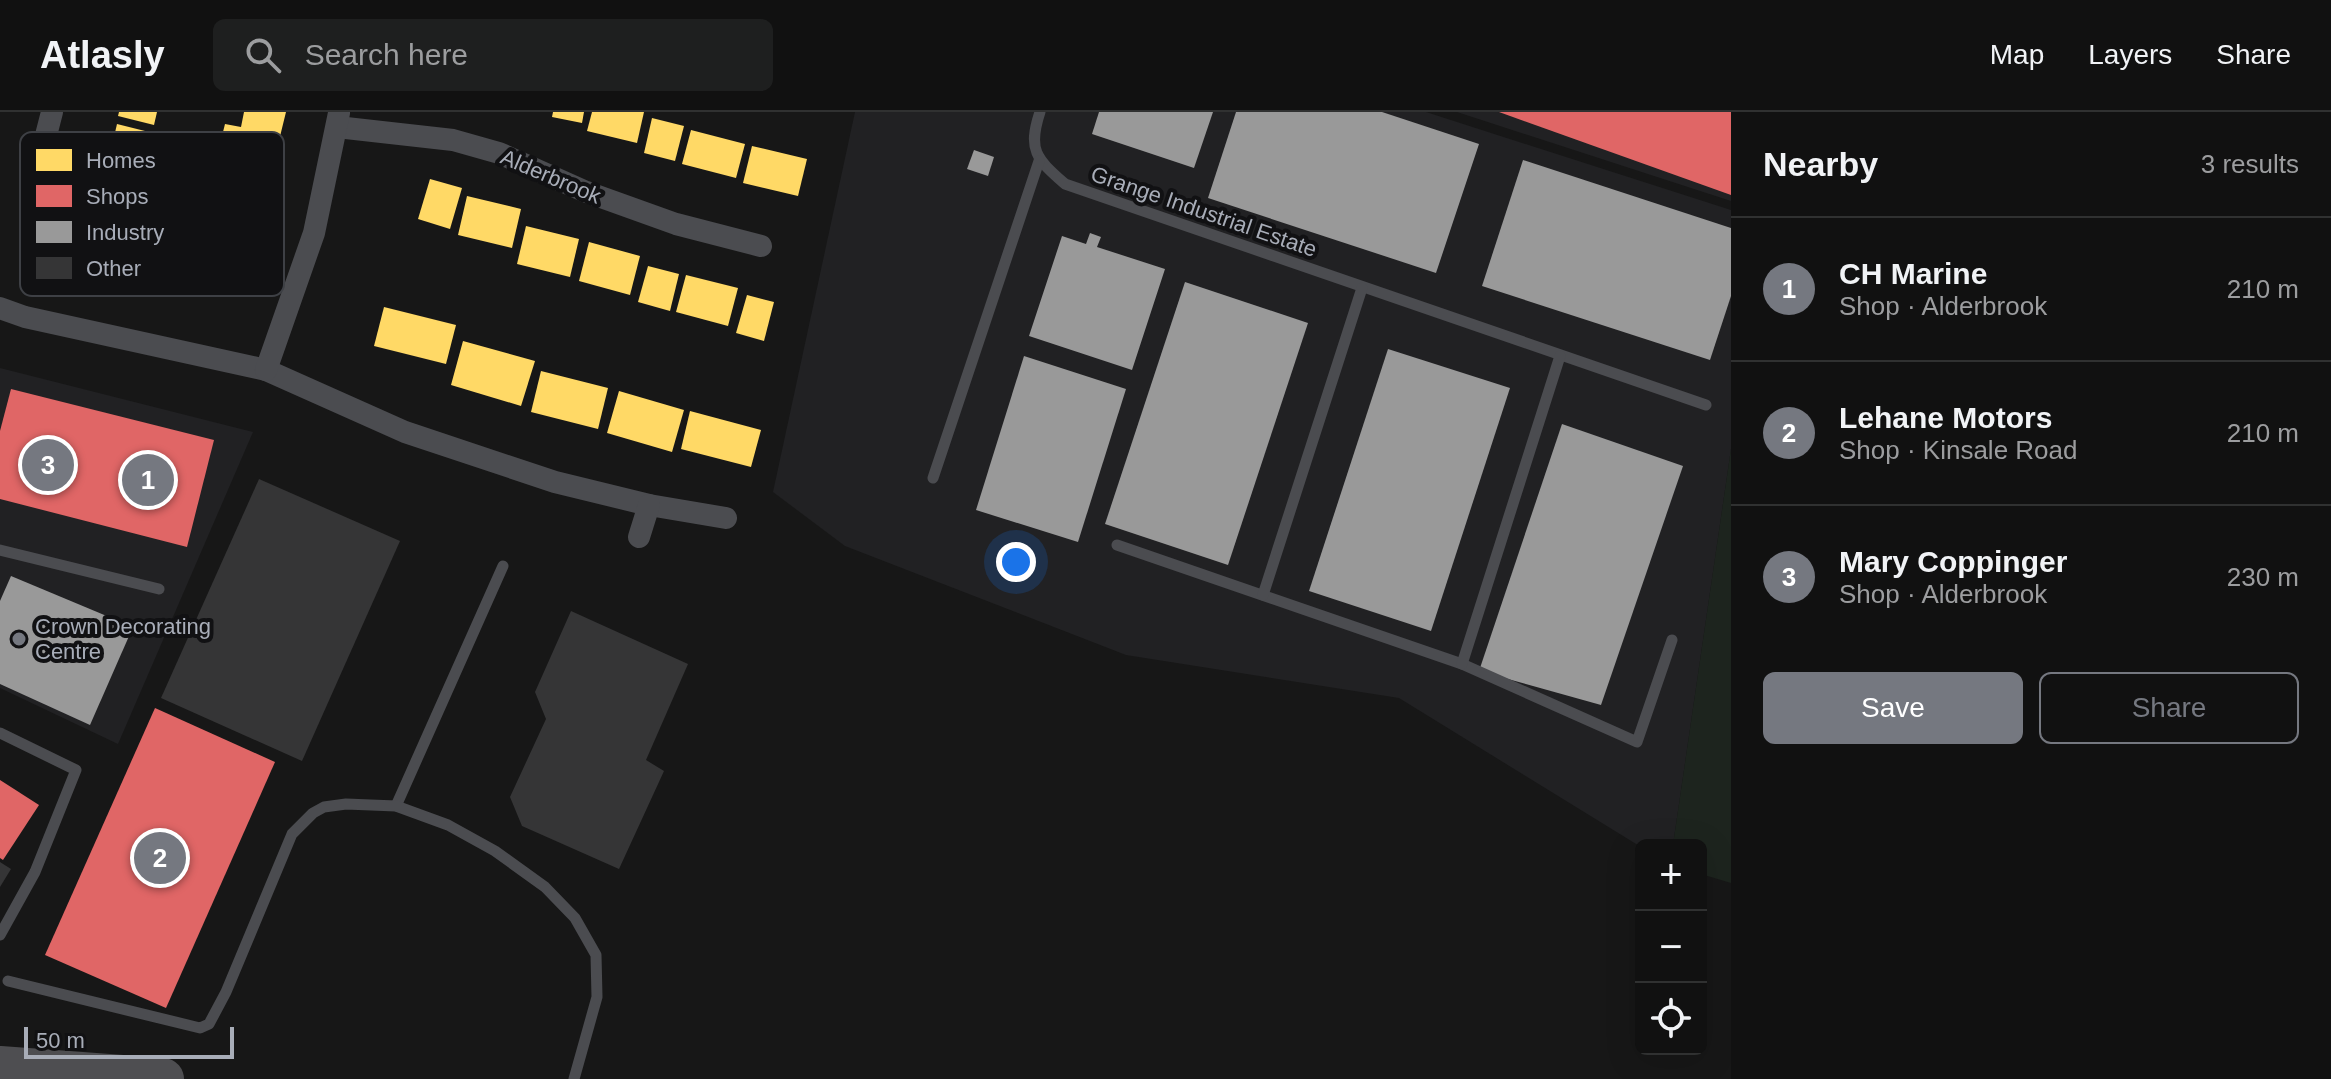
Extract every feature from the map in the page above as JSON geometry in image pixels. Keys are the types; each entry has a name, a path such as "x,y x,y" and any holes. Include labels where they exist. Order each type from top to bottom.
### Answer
{"highway":[{"path":"0,1067 163,1079"}],"street":[{"path":"47,132 52,112"},
{"name":"Alderbrook","path":"266,370 314,233 338,119 453,140 499,153 584,191 676,224 761,246"},
{"path":"0,308 25,317 266,370 405,432 555,482 649,505 726,518"},
{"path":"639,537 649,505"}],"lane":[{"path":"933,478 1039,161 1033,133 1040,112"},
{"name":"Grange Industrial Estate","path":"1039,161 1065,184 1706,405"},
{"path":"1263,595 1362,288"},
{"path":"1462,664 1560,356"},
{"path":"1117,545 1462,664 1637,742 1672,640"},
{"path":"0,550 159,589"},
{"path":"396,806 503,566"},
{"path":"0,733 76,770 35,872 0,935"},
{"path":"8,981 200,1028 209,1024 226,992 292,834 313,813 324,807 346,804 396,806 448,825 495,851 545,887 575,918 596,955 597,997 574,1079"}],"shaded area":[{"path":"855,112 1426,112 1731,210 1731,449 1674,839 1635,839 1635,843 1399,698 1126,655 845,546 773,492"},
{"path":"1457,112 1731,112 1731,201"},
{"path":"0,368 253,432 118,744 0,688"},
{"path":"1731,449 1731,883 1707,876 1707,839 1674,839"}],"building: Homes":[{"path":"119,112 157,112 154,125 118,116"},
{"path":"244,112 286,112 281,132 223,132 225,124 241,127"},
{"path":"553,112 584,112 582,123 552,117"},
{"path":"592,112 644,112 637,143 587,131"},
{"path":"652,118 684,126 675,161 644,153"},
{"path":"117,124 149,132 115,132"},
{"path":"691,130 745,144 736,178 682,164"},
{"path":"752,146 807,159 798,196 743,183"},
{"path":"430,179 462,188 450,229 418,219"},
{"path":"467,196 521,209 512,248 458,235"},
{"path":"526,226 579,239 570,277 517,264"},
{"path":"589,242 640,256 630,295 579,281"},
{"path":"648,266 679,274 670,311 638,302"},
{"path":"686,275 738,288 728,326 676,312"},
{"path":"747,295 774,302 764,341 736,333"},
{"path":"384,307 456,325 446,364 374,346"},
{"path":"463,341 535,361 521,406 451,385"},
{"path":"541,371 608,388 598,429 531,412"},
{"path":"619,391 684,410 672,452 607,433"},
{"path":"690,411 761,430 751,467 681,449"}],"building: Shops":[{"path":"1499,112 1731,112 1731,195"},
{"path":"11,389 214,440 187,547 0,499 0,431"},
{"path":"155,708 275,762 166,1008 45,955"},
{"path":"0,780 39,805 3,860 0,858"}],"building: Industry":[{"path":"1099,112 1213,112 1194,168 1092,134"},
{"path":"1236,112 1382,112 1479,144 1436,273 1208,198"},
{"path":"974,150 994,157 988,176 967,169"},
{"path":"1523,160 1731,228 1731,296 1710,360 1482,286"},
{"path":"1090,233 1101,237 1097,247 1165,269 1132,370 1029,336 1062,236 1086,244"},
{"path":"1185,282 1308,323 1228,565 1105,524"},
{"path":"1388,349 1510,388 1431,631 1309,591"},
{"path":"1024,356 1126,389 1078,542 976,510"},
{"path":"1562,424 1683,466 1601,705 1479,671"},
{"path":"11,576 133,627 90,725 0,684 0,601"}],"building: Other":[{"path":"259,479 400,541 302,761 161,698"},
{"path":"571,611 688,664 646,760 664,771 619,869 522,826 510,797 546,719 535,692"},
{"path":"0,862 11,869 0,887"}],"place":[{"name":"Mary Coppinger","path":"48,465"},
{"name":"CH Marine","path":"148,480"},
{"name":"Crown Decorating Centre","path":"19,639"},
{"name":"Lehane Motors","path":"160,858"}]}
